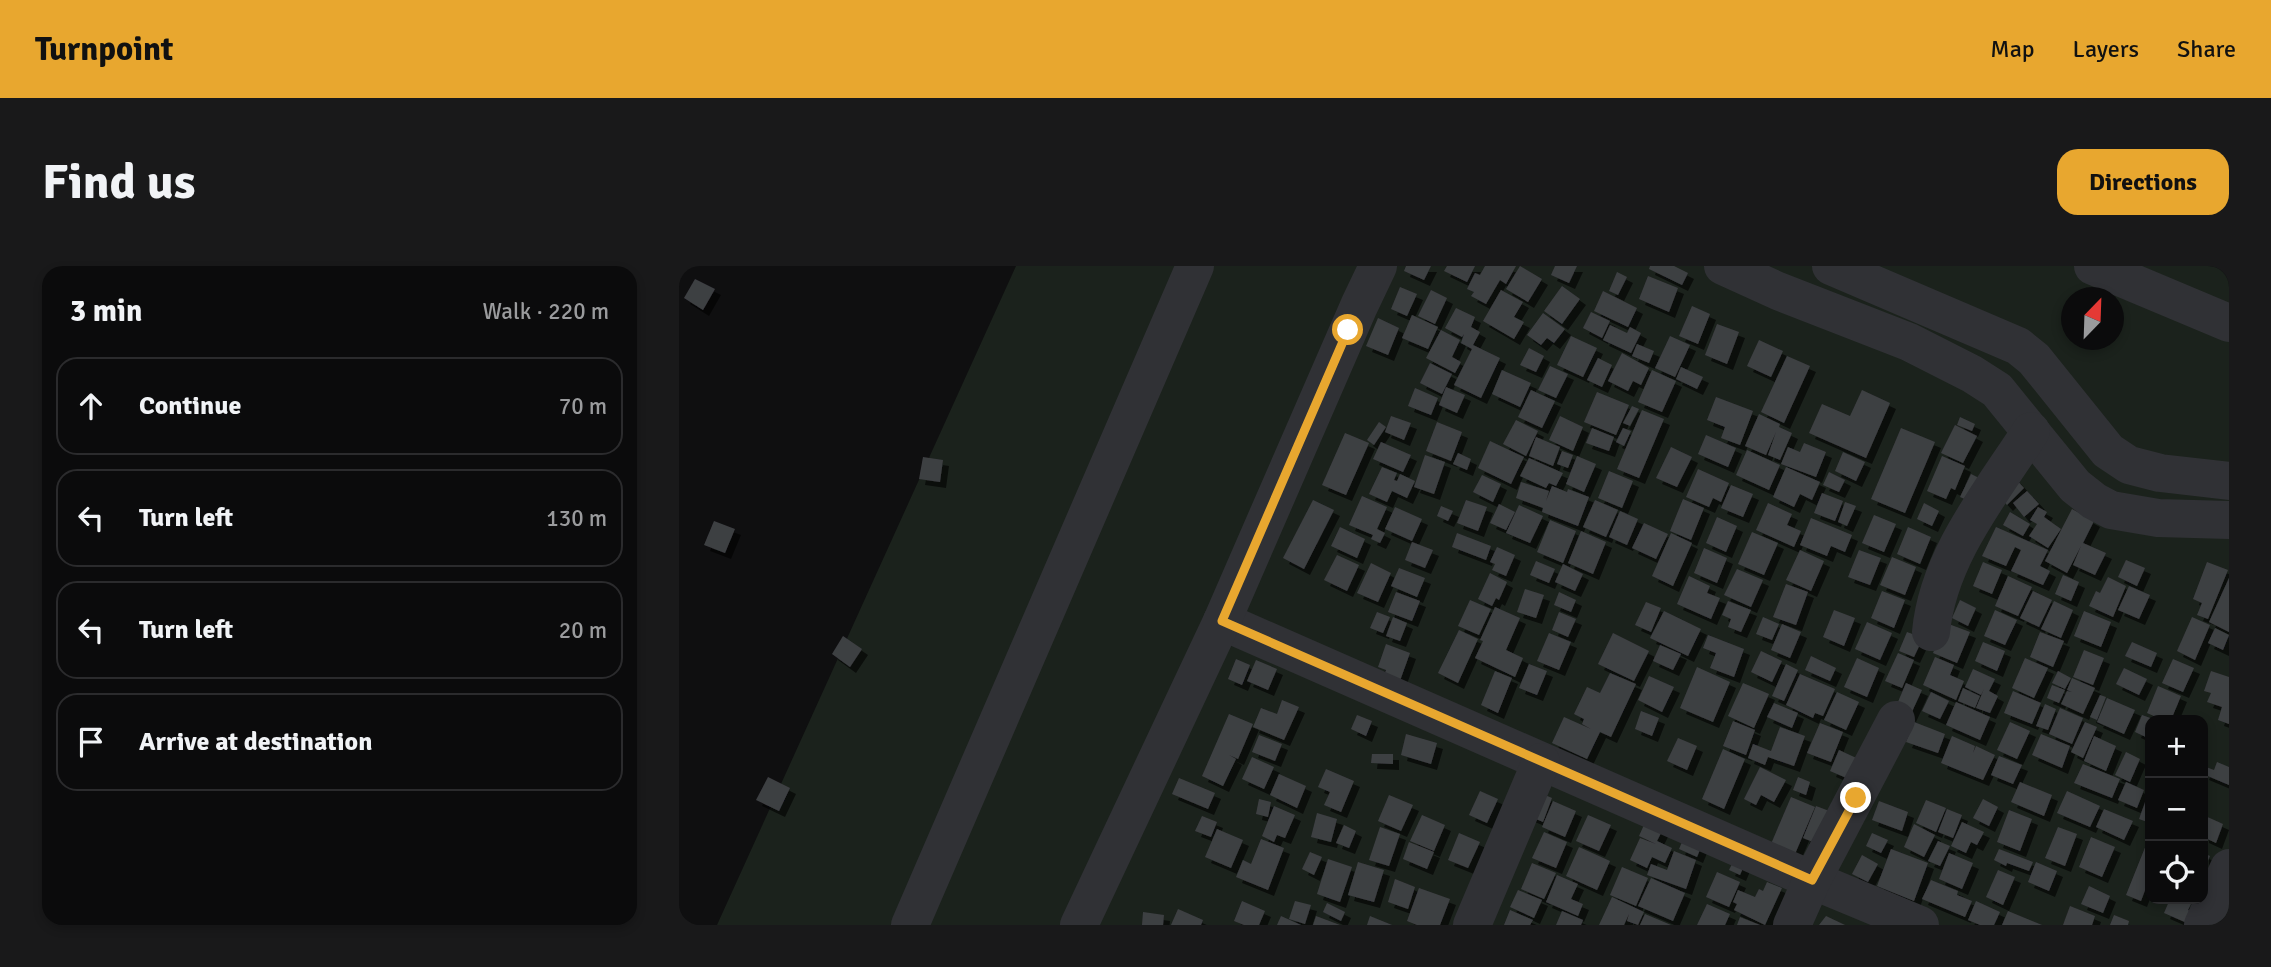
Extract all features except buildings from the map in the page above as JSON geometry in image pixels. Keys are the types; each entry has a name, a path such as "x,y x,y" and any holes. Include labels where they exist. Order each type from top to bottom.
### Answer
{"street":[{"path":"910,925 1195,266"},
{"path":"1079,925 1222,621 1378,266"},
{"path":"1723,266 1778,291 1909,342 1972,374 1997,390 2075,486 2111,510 2158,518 2229,520"},
{"path":"1831,266 2018,346 2034,359 2108,451 2129,465 2160,473 2229,481"},
{"path":"2093,266 2229,323"},
{"path":"1931,632 1939,590 1961,542 2031,431"},
{"path":"1222,621 1920,925"},
{"path":"1791,925 1896,720"},
{"path":"1472,925 1541,762"},
{"path":"2203,925 2229,868"}],"shaded area":[{"path":"1016,266 2229,266 2229,925 717,925"}],"route":[{"path":"1348,330 1222,621 1812,880 1856,798"}]}
